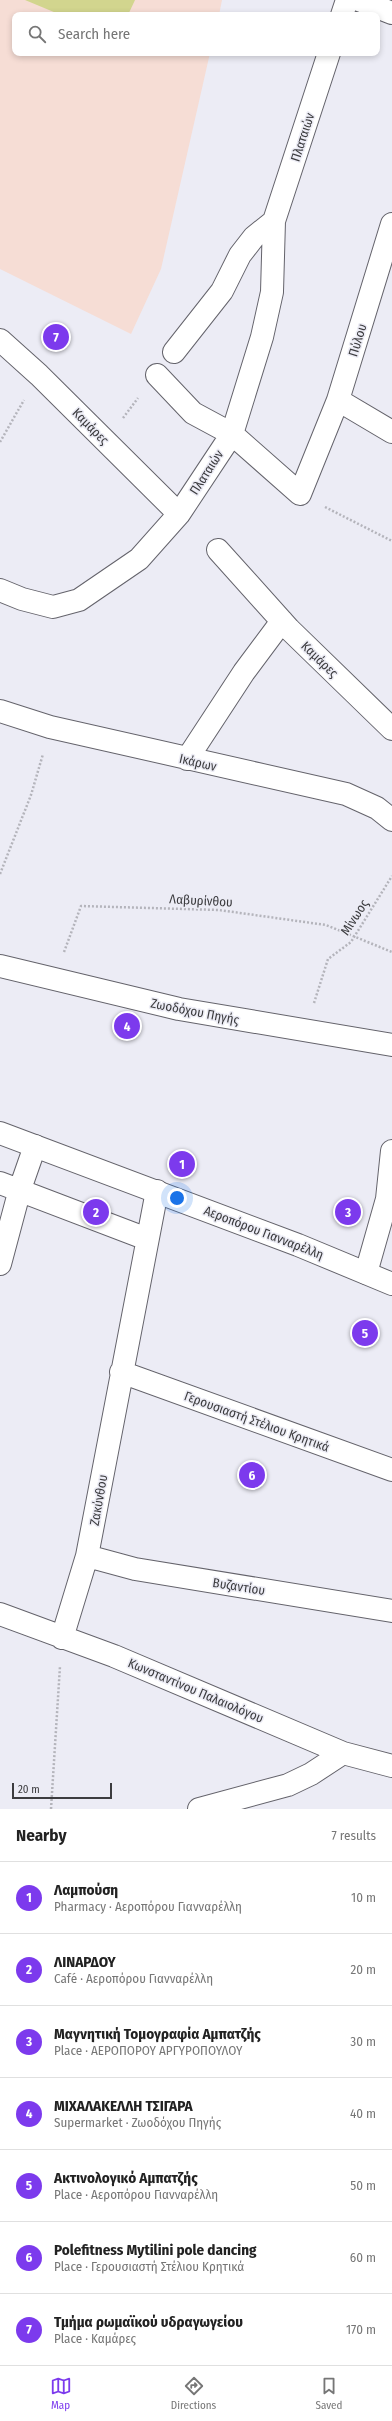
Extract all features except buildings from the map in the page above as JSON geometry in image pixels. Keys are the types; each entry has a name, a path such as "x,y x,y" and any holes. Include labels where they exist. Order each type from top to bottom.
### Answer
{"street":[{"path":"343,12 347,0"},
{"path":"359,0 392,13"},
{"name":"Πλαταιών","path":"0,590 22,599 53,607 80,600 139,559 179,514 232,434 262,337 272,292 274,221 328,56"},
{"path":"174,352 222,291 240,256 254,237 274,221"},
{"name":"Πύλου","path":"300,494 338,400 392,224"},
{"name":"Καμάρες","path":"0,340 39,375 179,514"},
{"path":"157,375 194,414 232,434 300,494"},
{"path":"338,400 391,431"},
{"name":"Καμάρες","path":"218,550 282,621 392,729"},
{"path":"187,759 244,672 282,621"},
{"name":"Ικάρων","path":"0,711 50,727 346,794 377,808 392,820"},
{"name":"Ζωοδόχου Πηγής","path":"0,966 179,1009 392,1045"},
{"name":"Αεροπόρου Γιανναρέλλη","path":"0,1133 157,1191 366,1272 392,1284"},
{"path":"0,1264 10,1186 35,1146"},
{"path":"366,1272 387,1199 392,1163 392,1151"},
{"path":"10,1186 147,1239"},
{"name":"Ζακύνθου","path":"62,1638 87,1556 121,1372 157,1191"},
{"name":"Γερουσιαστή Στέλιου Κρητικά","path":"121,1372 392,1470"},
{"name":"Βυζαντίου","path":"87,1556 135,1569 392,1611"},
{"name":"Κωνσταντίνου Παλαιολόγου","path":"0,1614 121,1659 344,1753 392,1766"},
{"path":"199,1809 288,1785 311,1774 344,1753"}],"path":[{"path":"0,442 39,375"},
{"path":"300,494 392,541"},
{"path":"0,874 31,795 50,727"},
{"name":"Μίνωος","path":"306,1031 328,959 351,942 355,937 392,876"},
{"name":"Λαβυρίνθου","path":"54,979 81,906 219,910 326,925 392,952"},
{"path":"52,1809 62,1638"}],"shaded area":[{"path":"0,0 222,0 220,12 12,12 12,56 209,56 161,269 131,334 0,269"}],"green space":[{"path":"25,0 135,0 129,12 54,12"}],"place":[{"name":"Τμήμα ρωμαϊκού υδραγωγείου","path":"56,337"},
{"name":"ΜΙΧΑΛΑΚΕΛΛΗ ΤΣΙΓΑΡΑ","path":"127,1026"},
{"name":"Λαμπούση","path":"182,1164"},
{"name":"ΛΙΝΑΡΔΟΥ","path":"96,1212"},
{"name":"Μαγνητική Τομογραφία Αμπατζής","path":"348,1212"},
{"name":"Ακτινολογικό Αμπατζής","path":"365,1333"},
{"name":"Polefitness Mytilini pole dancing","path":"252,1475"}]}
